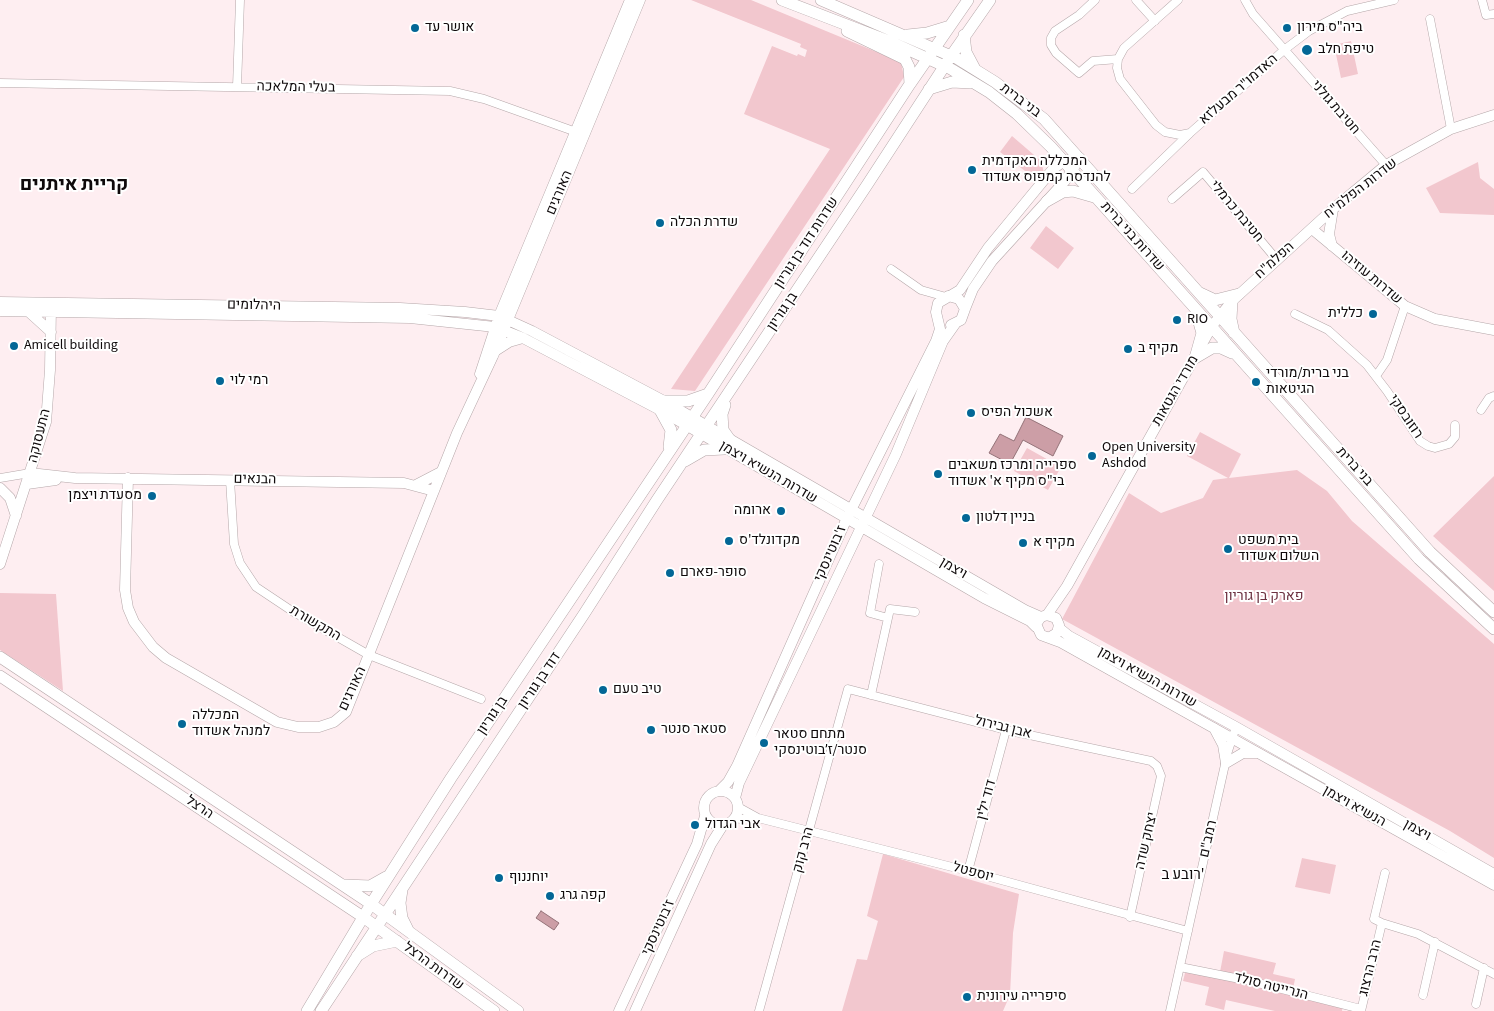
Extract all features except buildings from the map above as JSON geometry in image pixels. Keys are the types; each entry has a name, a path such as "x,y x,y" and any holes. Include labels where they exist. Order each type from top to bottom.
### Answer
{"main road":[{"name":"שדרות בני ברית","path":"782,0 928,58 976,84 1017,114 1068,166 1195,308 1215,322"},
{"path":"822,0 906,35 950,56"},
{"name":"שדרות דוד בן גוריון","path":"689,421 910,84 968,0"},
{"name":"שדרות דוד בן גוריון","path":"837,231 950,56 990,0"},
{"path":"827,18 849,33 905,59 909,67 910,84"},
{"path":"906,35 927,34 950,26"},
{"path":"964,35 966,52 974,69"},
{"name":"בני ברית","path":"950,56 974,69 1044,119 1080,158"},
{"path":"929,89 952,82 976,84"},
{"name":"שדרות בני ברית","path":"1080,158 1198,292 1235,355 1258,380"},
{"path":"1047,201 1063,192 1073,191 1085,192 1096,198"},
{"name":"בן גוריון","path":"729,394 837,231"},
{"path":"1198,292 1215,300 1235,297 1231,318 1234,335"},
{"path":"1195,308 1202,333 1195,358"},
{"name":"בני ברית","path":"1215,322 1234,335 1430,552 1494,612"},
{"path":"1195,358 1208,349 1217,348 1235,355"},
{"name":"בני ברית","path":"1258,380 1419,559 1494,629"},
{"path":"668,453 671,430 662,406 688,401 708,394"},
{"path":"704,431 729,394"},
{"path":"681,464 704,450 727,445 722,422 729,394"},
{"name":"בן גוריון","path":"308,1011 371,904 451,778 689,421"},
{"name":"דוד בן גוריון","path":"375,926 402,889 704,431"},
{"name":"הרצל","path":"0,658 384,914"},
{"name":"הרצל","path":"0,676 364,917 397,942"},
{"path":"341,884 370,886 392,873"},
{"path":"402,889 401,911 409,931 516,1009"},
{"name":"שדרות הרצל","path":"384,914 409,931"},
{"path":"321,1011 375,926"},
{"path":"355,957 373,946 397,942"},
{"name":"שדרות הרצל","path":"397,942 494,1011"}],"street":[{"path":"237,87 240,0"},
{"name":"האורגים","path":"478,385 494,352 501,323 515,303 630,0"},
{"name":"האורגים","path":"128,478 124,571 128,608 143,635 166,658 277,722 319,727 334,722 346,712 441,472 478,385 501,323 580,134 640,0"},
{"path":"1096,0 1079,15 1055,31 1051,38 1051,46 1056,53 1079,73 1094,61 1118,59 1124,48 1178,0"},
{"path":"1136,0 1155,21"},
{"name":"חטיבת גולני","path":"1246,0 1253,14 1386,166"},
{"name":"האדמו\"ר מבעלזא","path":"1118,59 1117,68 1120,79 1156,125 1174,135 1190,133 1284,50 1335,16 1347,11 1394,0"},
{"path":"1482,0 1486,16 1494,14"},
{"path":"1430,19 1451,129"},
{"name":"בעלי המלאכה","path":"0,83 450,91 484,99 580,134"},
{"name":"שדרות הפלמ\"ח","path":"1312,228 1386,166 1451,129 1494,115"},
{"path":"1132,188 1190,133"},
{"path":"937,314 939,302 960,290 980,259 1004,232 1053,169 1068,166 1080,158"},
{"path":"922,290 937,314 946,324 955,324 962,318 973,289 992,261 1047,201 1068,166"},
{"name":"חטיבת כרמלי","path":"1172,199 1202,172 1277,260"},
{"path":"1332,246 1329,234 1333,209"},
{"name":"הפלמ\"ח","path":"1235,297 1312,228"},
{"name":"שדרות עוזיהו","path":"1312,228 1404,306 1435,319 1494,330"},
{"path":"892,269 922,290 959,299 965,309"},
{"path":"1215,322 1235,297"},
{"name":"היהלומים","path":"0,302 51,307 400,308 465,312 501,323"},
{"path":"515,303 523,326"},
{"path":"1295,314 1328,330 1376,376 1387,360 1404,306"},
{"name":"היהלומים","path":"0,311 28,312 51,307 66,312 410,318 501,323"},
{"name":"התעסוקה","path":"0,564 46,422 51,307"},
{"path":"28,312 38,318 51,332 66,312"},
{"name":"ז'בוטינסקי","path":"720,790 728,782 737,766 849,514 936,341 940,329 937,314"},
{"name":"מורדי הגטאות","path":"1044,616 1067,586 1215,322"},
{"name":"שדרות הנשיא ויצמן","path":"501,323 523,326 865,523 984,598 1030,621 1036,627"},
{"name":"שדרות הנשיא ויצמן","path":"501,323 523,338 662,406"},
{"name":"ז'בוטינסקי","path":"736,802 739,783 865,523 929,380 940,348 955,324"},
{"path":"494,352 509,342 523,338"},
{"name":"רוזובסקי","path":"1376,376 1420,441 1428,446 1435,448 1449,444 1455,437 1455,425"},
{"path":"1481,410 1489,398 1494,396"},
{"path":"416,485 441,472"},
{"name":"הבנאים","path":"0,478 30,473 74,478 416,485 434,491"},
{"name":"הבנאים","path":"27,484 74,478"},
{"name":"התקשורת","path":"230,480 234,544 240,563 256,587 292,611 369,655 481,699"},
{"path":"0,488 10,498 16,516"},
{"name":"ויצמן","path":"865,523 1025,610 1044,616"},
{"path":"879,564 870,612 888,618"},
{"name":"מורדי הגטאות","path":"1058,624 1067,586"},
{"path":"871,695 890,608 915,612"},
{"path":"1044,616 1053,616 1058,624 1055,635 1050,637 1041,635 1036,627 1044,616"},
{"name":"שדרות הנשיא ויצמן","path":"1058,624 1069,636 1236,727"},
{"name":"שדרות הנשיא ויצמן","path":"1050,637 1214,727"},
{"name":"אבן גבירול","path":"848,689 1006,730 1150,761 1157,766"},
{"name":"הרב קוק","path":"759,1011 848,689"},
{"path":"1214,727 1223,746 1226,762 1243,753 1258,753"},
{"name":"הנשיא ויצמן","path":"1214,727 1494,885"},
{"name":"ויצמן","path":"1236,727 1494,874"},
{"name":"רמב\"ם","path":"1170,1011 1226,762 1236,727"},
{"name":"דוד ילין","path":"968,871 1006,730"},
{"name":"יצחק שדה","path":"1130,917 1161,776 1157,766"},
{"path":"720,790 727,792 736,802 734,819 723,825 712,823 705,816 704,807 706,799 713,792 720,790"},
{"name":"יוספטל","path":"736,802 758,818"},
{"name":"ז'בוטינסקי","path":"620,1011 697,844 705,816"},
{"name":"יוספטל","path":"734,819 758,818 968,871 1130,917 1188,931"},
{"name":"ז'בוטינסקי","path":"635,1011 711,844 723,825"},
{"name":"הרב הרצוג","path":"1361,1010 1382,923 1374,919 1385,872"},
{"path":"1382,923 1418,934 1494,974"},
{"path":"1423,994 1435,942"},
{"name":"הנרייטה סולד","path":"1180,967 1250,981 1361,1010"},
{"path":"1476,1004 1484,968"}],"green space":[{"path":"691,0 751,0 901,62 904,77 695,391 671,389 830,149 744,114 772,46 797,56 798,54 805,57 807,50 800,47 801,44"},
{"path":"1351,41 1358,74 1341,78 1334,45"},
{"path":"1012,136 1041,161 1044,173 1037,180 1000,152"},
{"path":"1478,162 1480,178 1494,189 1494,215 1440,213 1426,188"},
{"path":"1046,226 1074,248 1058,269 1030,248"},
{"name":"פארק בן גוריון","path":"1200,432 1241,454 1229,478 1297,470 1327,491 1352,521 1494,644 1494,858 1450,831 1062,619 1129,493 1161,513 1203,498 1213,480 1228,478 1187,456"},
{"path":"1027,448 1061,467 1048,490 1014,471"},
{"path":"1494,476 1494,591 1433,536"},
{"path":"0,593 56,594 63,691 0,650"},
{"path":"883,854 1019,894 1013,933 1010,995 1003,1011 842,1011 857,959 867,960 878,921 867,916"},
{"path":"1302,858 1336,865 1330,894 1295,887"},
{"path":"1224,951 1276,963 1273,974 1295,979 1293,989 1220,972"},
{"path":"1186,969 1343,1006 1342,1011 1275,1011 1226,1000 1224,1010 1205,1005 1209,987 1183,981"}],"shaded area":[{"path":"1026,417 1063,436 1053,456 1023,440 1010,464 989,453 1000,434 1014,441"},
{"path":"541,911 559,923 554,930 536,918"}],"place":[{"name":"אושר עד","path":"415,28"},
{"name":"ביה\"ס מירון","path":"1287,28"},
{"name":"טיפת חלב","path":"1307,50"},
{"name":"המכללה האקדמית להנדסה קמפוס אשדוד","path":"972,170"},
{"name":"שדרת הכלה","path":"660,223"},
{"name":"כללית","path":"1373,314"},
{"name":"RIO","path":"1177,320"},
{"name":"Amicell building","path":"14,346"},
{"name":"מקיף ב","path":"1128,349"},
{"name":"רמי לוי","path":"220,381"},
{"name":"בני ברית/מורדי הגיטאות","path":"1256,382"},
{"name":"אשכול הפיס","path":"971,413"},
{"name":"Open University Ashdod","path":"1092,456"},
{"name":"ספרייה ומרכז משאבים בי\"ס מקיף א' אשדוד","path":"938,474"},
{"name":"מסעדת ויצמן","path":"152,496"},
{"name":"ארומה","path":"781,511"},
{"name":"בניין דלטון","path":"966,518"},
{"name":"מקדונלד'ס","path":"729,541"},
{"name":"מקיף א","path":"1023,543"},
{"name":"בית משפט השלום אשדוד","path":"1228,549"},
{"name":"סופר-פארם","path":"670,573"},
{"name":"טיב טעם","path":"603,690"},
{"name":"המכללה למנהל אשדוד","path":"182,724"},
{"name":"סטאר סנטר","path":"651,730"},
{"name":"מתחם סטאר סנטר/ז׳בוטינסקי","path":"764,743"},
{"name":"אבי הגדול","path":"695,825"},
{"name":"יוחננוף","path":"499,878"},
{"name":"קפה גרג","path":"550,896"},
{"name":"סיפרייה עירונית","path":"967,997"}],"district":[{"name":"קריית איתנים","path":"74,186"},
{"name":"רובע ב'","path":"1183,876"}]}
